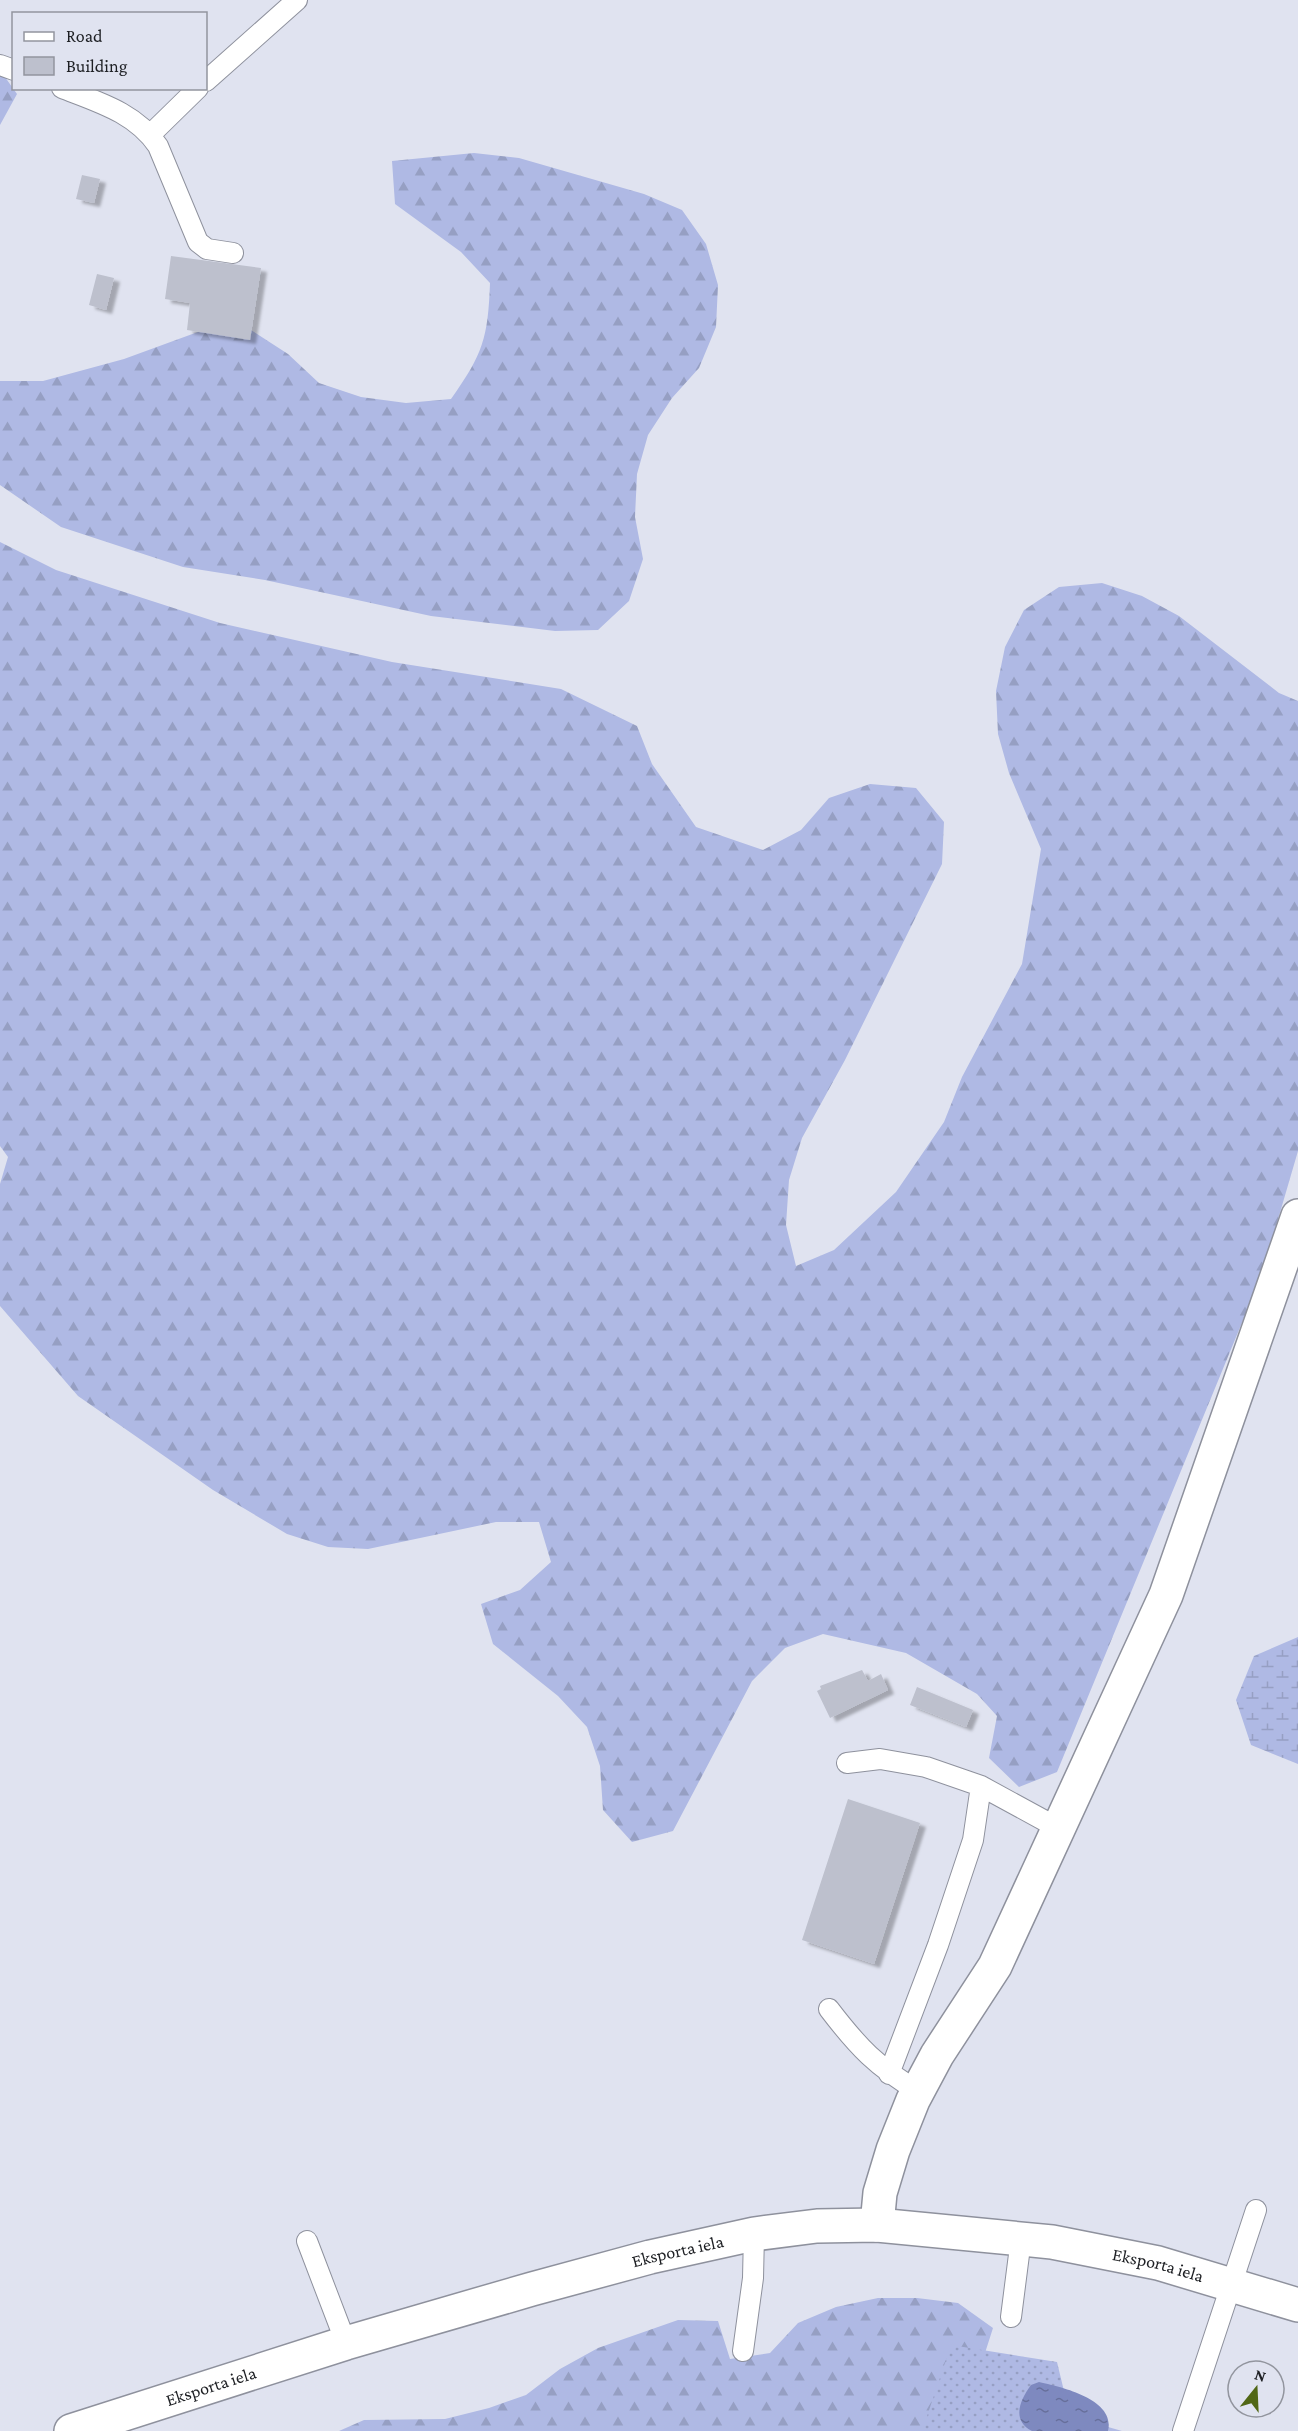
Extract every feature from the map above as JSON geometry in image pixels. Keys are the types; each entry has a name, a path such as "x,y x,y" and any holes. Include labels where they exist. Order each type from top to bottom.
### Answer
{"street":[{"path":"877,2225 880,2193 893,2150 918,2091 937,2055 995,1966 1166,1595 1298,1216"},
{"name":"Eksporta iela","path":"71,2431 346,2343 650,2257 754,2234 817,2226 877,2225 1052,2242 1158,2263 1298,2305"}],"lane":[{"path":"207,80 297,0"},
{"path":"67,90 120,112 150,135 163,156 198,242 207,249 233,253"},
{"path":"150,135 196,90"},
{"path":"847,1763 880,1759 926,1767 981,1786 1058,1828"},
{"path":"889,2074 938,1945 973,1840 981,1786"},
{"path":"829,2009 857,2047 889,2074 918,2091"},
{"path":"1183,2431 1256,2210"},
{"path":"743,2350 753,2278 754,2234"},
{"path":"1011,2317 1021,2239"},
{"path":"307,2241 346,2343"}],"green space":[{"path":"0,70 17,94 0,125"},
{"path":"474,153 519,158 644,194 682,210 706,244 718,285 716,327 699,368 672,398 648,435 637,474 635,517 643,559 629,601 598,630 555,631 431,616 265,580 183,567 61,527 0,485 0,381 43,381 124,359 206,329 251,330 288,354 319,383 361,397 406,403 451,399 470,370 482,345 488,318 490,283 461,252 395,204 392,161"},
{"path":"0,542 56,570 220,623 392,662 561,689 637,726 652,764 696,827 763,850 801,830 829,798 870,784 916,788 944,822 942,864 845,1060 802,1138 789,1180 786,1225 796,1266 834,1250 896,1192 944,1122 962,1077 1022,964 1041,849 1009,773 998,734 996,691 1005,647 1024,610 1059,587 1102,583 1142,596 1179,616 1279,693 1298,701 1298,1151 1262,1274 1057,1772 1019,1787 989,1758 997,1716 977,1694 906,1653 823,1634 785,1648 752,1681 673,1831 632,1842 603,1810 600,1766 587,1727 558,1696 493,1644 481,1604 520,1590 551,1562 539,1522 496,1522 368,1549 328,1547 287,1534 213,1490 78,1396 0,1306 0,1184 8,1157 0,1146"},
{"path":"1298,1637 1298,1764 1251,1745 1236,1700 1254,1656"},
{"path":"878,2298 917,2298 958,2303 993,2328 960,2431 339,2431 364,2420 445,2419 489,2408 526,2395 560,2369 598,2348 678,2320 718,2321 730,2359 770,2353 798,2323 836,2307"},
{"path":"951,2345 1057,2362 1070,2416 1122,2431 922,2431"}],"water":[{"path":"1039,2382 1073,2391 1095,2403 1104,2411 1108,2420 1108,2431 1032,2431 1021,2421 1021,2403 1031,2385"}],"building":[{"path":"82,175 100,179 94,203 76,199"},
{"path":"171,256 261,268 250,340 187,330 190,303 165,299"},
{"path":"97,274 114,278 106,310 89,305"},
{"path":"862,1670 868,1681 881,1674 888,1690 830,1718 817,1691 821,1689 820,1686"},
{"path":"917,1687 973,1710 966,1727 910,1705"},
{"path":"848,1799 920,1823 874,1964 802,1940"}]}
